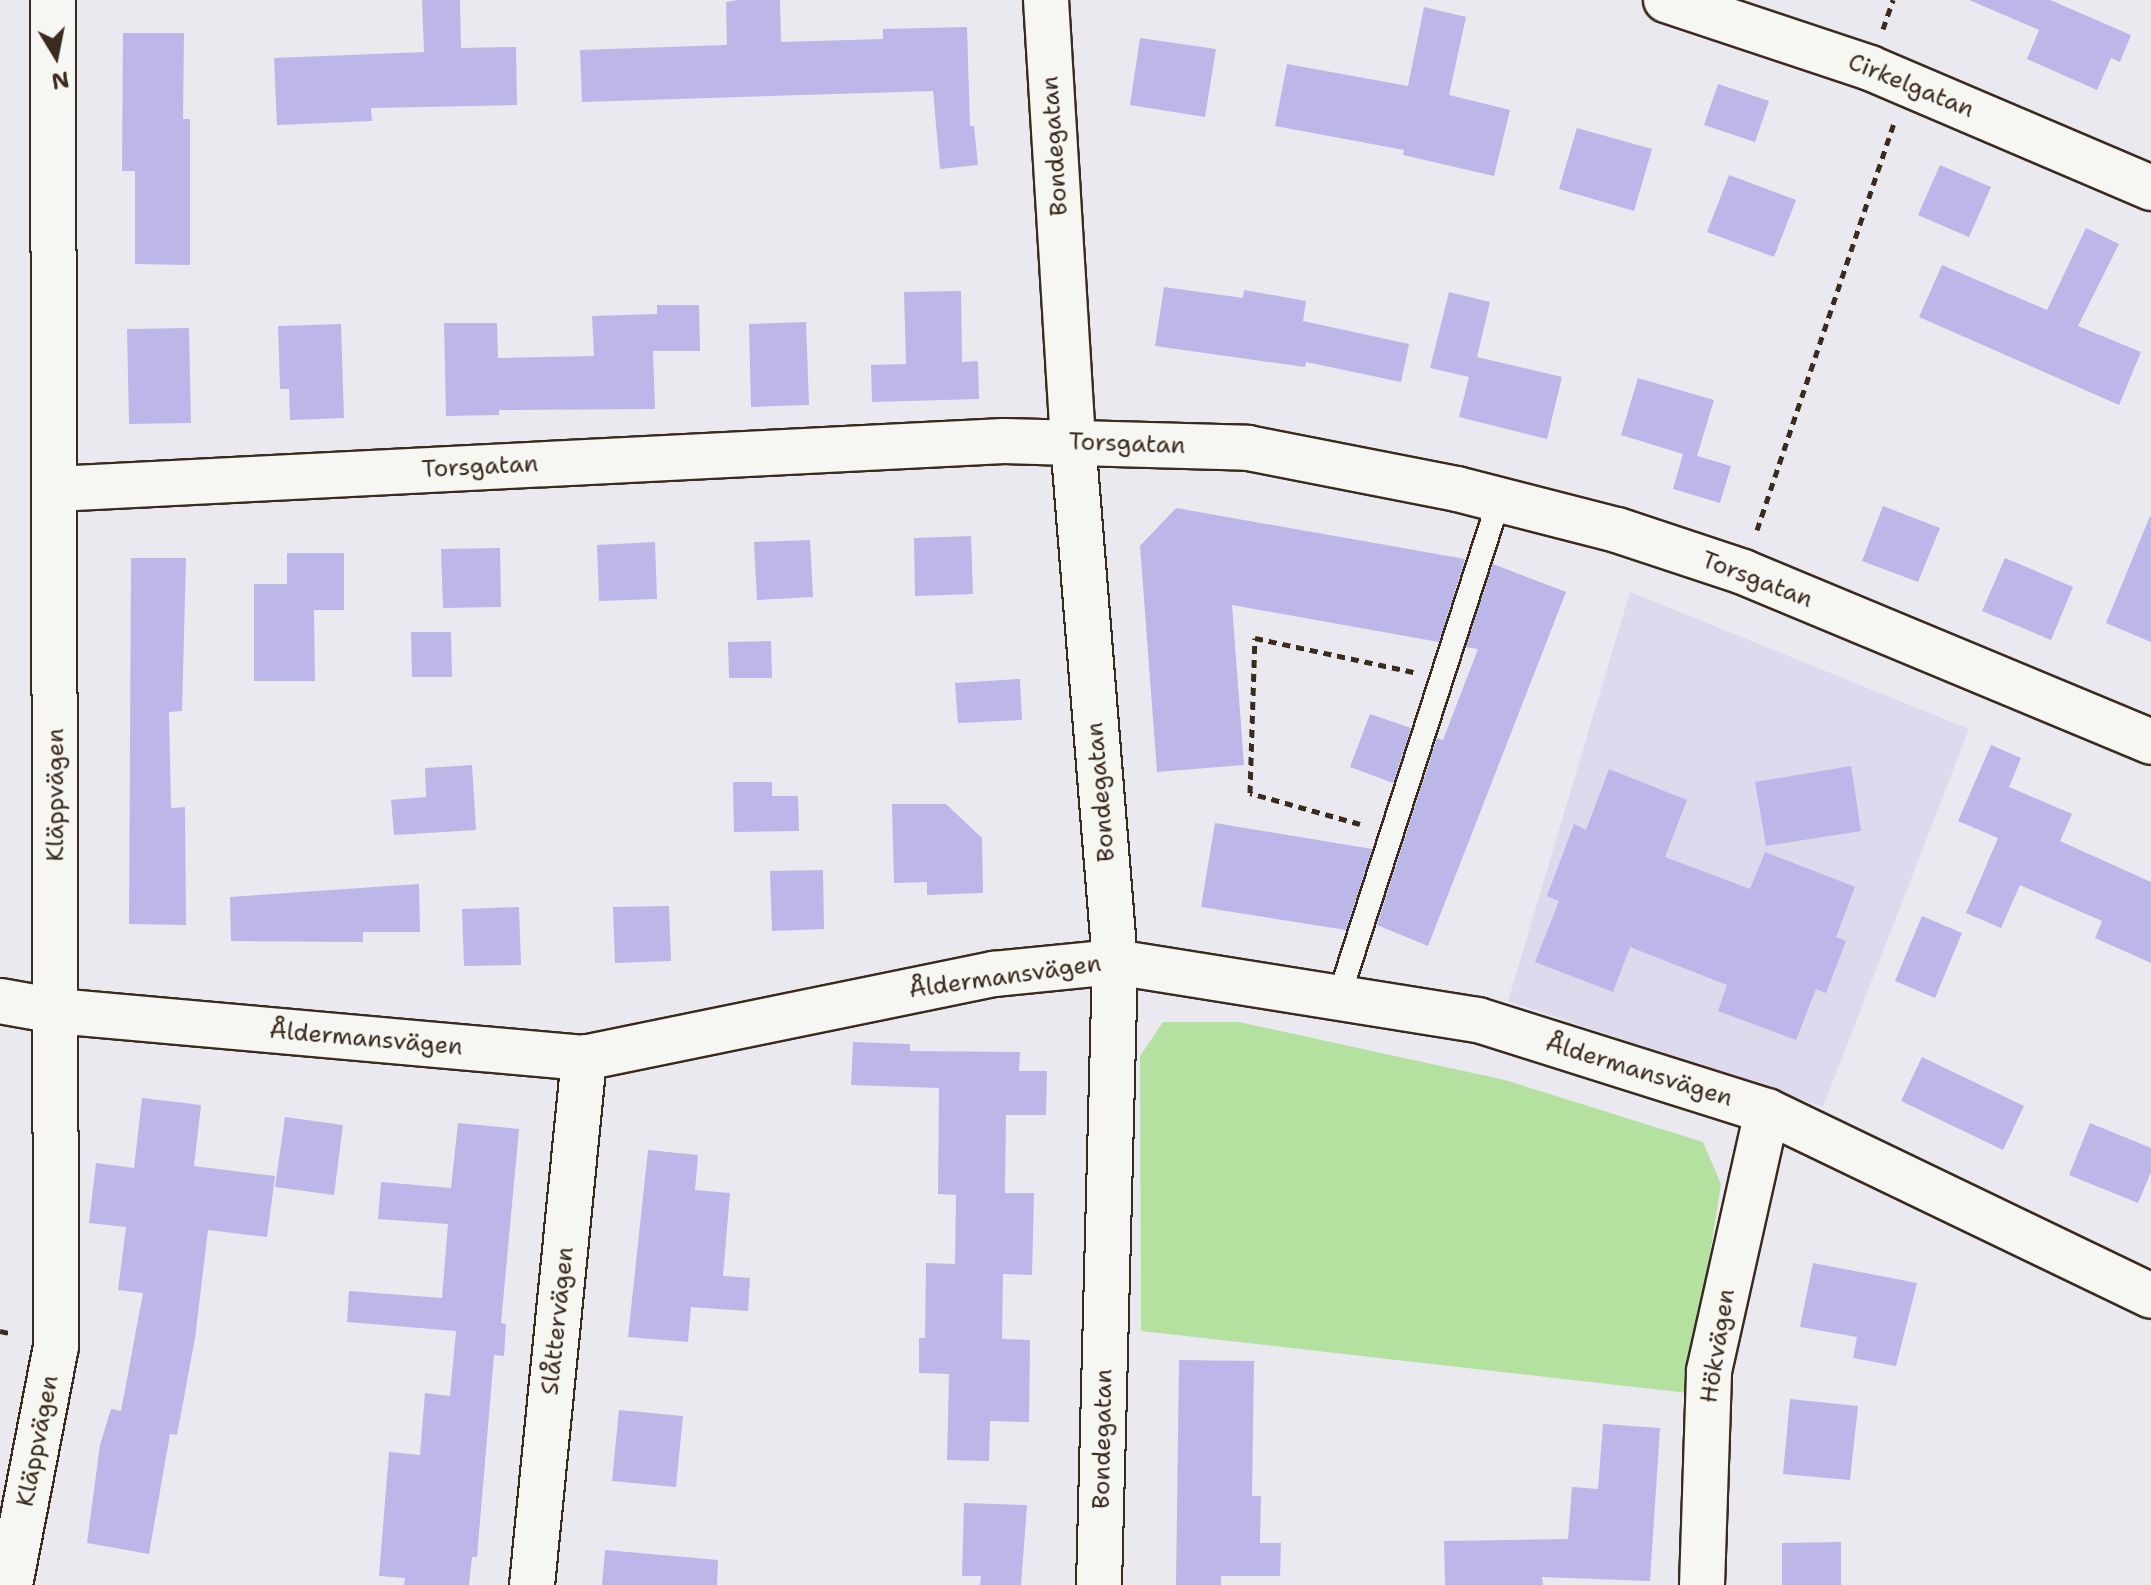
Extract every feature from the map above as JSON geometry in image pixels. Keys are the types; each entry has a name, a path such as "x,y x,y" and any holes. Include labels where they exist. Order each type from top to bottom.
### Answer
{"street":[{"name":"Kläppvägen","path":"10,1585 56,1347 53,0"},
{"name":"Bondegatan","path":"1046,0 1073,441 1115,962 1099,1585"},
{"name":"Cirkelgatan","path":"1666,0 1907,83 2151,188"},
{"name":"Torsgatan","path":"55,489 1073,441 1248,448 1499,500 1617,530 1743,572 2151,742"},
{"name":"Åldermansvägen","path":"0,1001 56,1011 584,1058 994,974 1115,962 1478,1020 1767,1111 2151,1296"},
{"name":"Slåttervägen","path":"532,1585 584,1058"},
{"name":"Hökvägen","path":"1702,1585 1709,1371 1767,1111"}],"lane":[{"path":"1338,1000 1499,500"}],"path":[{"path":"1743,572 1907,83"},
{"path":"1392,833 1250,793 1255,638 1441,678"}],"shaded area":[{"path":"1630,592 1969,729 1823,1107 1508,1001"}],"green space":[{"path":"1163,1022 1239,1022 1505,1080 1703,1142 1721,1184 1688,1393 1141,1331 1140,1056"}],"building":[{"path":"422,0 460,0 461,48 516,47 517,105 371,108 372,121 277,125 274,58 424,52"},
{"path":"780,0 781,42 883,39 883,29 967,27 970,126 974,126 978,165 940,169 933,91 582,102 580,50 727,45 726,2"},
{"path":"1969,0 2050,0 2131,35 2120,62 2111,58 2097,90 2027,59 2039,30"},
{"path":"1424,7 1466,17 1449,95 1510,110 1494,176 1403,155 1404,150 1275,126 1287,64 1408,86"},
{"path":"123,33 184,33 183,119 190,119 190,265 135,264 135,171 122,171"},
{"path":"1140,38 1216,49 1205,117 1130,105"},
{"path":"1718,84 1769,101 1755,142 1704,125"},
{"path":"1577,128 1652,149 1634,211 1559,189"},
{"path":"1940,165 1991,187 1969,237 1918,215"},
{"path":"1729,175 1796,200 1774,257 1707,232"},
{"path":"2086,228 2119,244 2078,326 2141,352 2119,405 1919,317 1942,265 2047,310"},
{"path":"1164,287 1243,298 1244,290 1306,301 1303,321 1409,344 1401,382 1306,362 1305,367 1155,346"},
{"path":"961,291 962,362 978,361 979,399 872,402 871,365 906,364 904,292"},
{"path":"1449,292 1490,302 1477,357 1562,377 1547,439 1459,417 1469,377 1430,368"},
{"path":"657,305 699,305 700,351 653,351 655,409 499,410 499,415 446,416 444,323 497,323 498,358 594,356 592,316 657,314"},
{"path":"806,322 809,405 751,407 749,324"},
{"path":"341,324 344,418 290,420 289,389 280,389 278,326"},
{"path":"189,328 191,423 129,424 127,329"},
{"path":"1638,378 1714,400 1697,456 1731,466 1720,503 1673,489 1683,454 1621,435"},
{"path":"1883,506 1940,528 1918,582 1862,561"},
{"path":"1176,508 1465,559 1439,642 1232,605 1244,765 1157,772 1140,546"},
{"path":"2151,516 2151,642 2106,623"},
{"path":"971,536 973,594 915,596 914,538"},
{"path":"810,540 813,597 757,600 754,542"},
{"path":"655,542 657,599 599,601 597,545"},
{"path":"500,548 501,607 443,608 441,549"},
{"path":"287,553 344,553 344,610 314,610 315,681 254,681 254,584 287,584"},
{"path":"131,558 186,558 182,711 169,712 171,808 185,807 186,925 129,924"},
{"path":"2005,558 2073,587 2051,640 1982,611"},
{"path":"1493,564 1566,592 1428,946 1377,925 1437,738 1443,740 1478,649 1466,647"},
{"path":"411,632 451,632 452,677 412,677"},
{"path":"771,641 772,678 729,678 728,642"},
{"path":"1020,679 1022,720 958,723 955,683"},
{"path":"1370,714 1411,728 1393,783 1350,767"},
{"path":"1991,745 2021,758 2009,787 2072,814 2060,841 2151,882 2151,963 2095,938 2102,921 2020,885 2001,928 1966,913 1998,838 1958,821"},
{"path":"472,765 476,830 394,835 391,800 426,797 425,768"},
{"path":"1851,766 1861,831 1766,846 1755,782"},
{"path":"1609,769 1687,800 1665,857 1750,889 1765,852 1855,887 1836,937 1846,941 1826,993 1816,989 1796,1040 1718,1011 1727,985 1630,947 1613,992 1535,962 1559,901 1547,896 1574,824 1586,830"},
{"path":"733,782 772,782 772,796 798,796 799,831 734,832"},
{"path":"892,804 946,804 982,838 983,893 927,895 927,882 894,883"},
{"path":"1215,823 1372,849 1346,930 1201,907"},
{"path":"823,870 824,929 772,931 770,871"},
{"path":"419,884 420,932 363,932 363,942 231,941 230,897"},
{"path":"669,906 671,961 615,963 613,907"},
{"path":"519,907 521,965 464,966 462,909"},
{"path":"1922,916 1962,933 1935,998 1895,981"},
{"path":"853,1042 910,1044 910,1051 1020,1052 1019,1071 1047,1071 1046,1115 1006,1115 1005,1193 1034,1193 1032,1275 1003,1274 1002,1339 1030,1340 1029,1422 990,1421 989,1461 947,1460 949,1374 919,1373 919,1338 925,1338 926,1263 955,1264 956,1195 938,1194 939,1088 851,1085"},
{"path":"1922,1057 2024,1106 2003,1150 1901,1101"},
{"path":"142,1098 201,1105 194,1166 275,1176 267,1237 208,1230 195,1338 177,1435 170,1434 149,1554 87,1543 100,1445 111,1409 121,1411 143,1293 118,1290 126,1227 89,1223 96,1163 134,1168"},
{"path":"285,1117 343,1125 334,1195 275,1187"},
{"path":"458,1123 519,1129 501,1323 506,1324 504,1356 494,1355 477,1557 472,1557 469,1585 404,1585 405,1578 379,1576 389,1452 420,1455 425,1393 450,1396 456,1331 347,1322 349,1291 442,1298 448,1224 378,1219 381,1182 451,1188"},
{"path":"2090,1123 2151,1148 2151,1172 2138,1203 2069,1175"},
{"path":"648,1150 698,1155 695,1190 730,1193 723,1276 750,1278 748,1311 691,1307 688,1342 628,1337"},
{"path":"1813,1263 1917,1283 1896,1366 1853,1358 1857,1337 1800,1327"},
{"path":"1179,1360 1254,1361 1252,1496 1261,1496 1260,1543 1281,1543 1280,1576 1221,1576 1221,1585 1176,1585"},
{"path":"1790,1399 1858,1406 1850,1480 1783,1474"},
{"path":"619,1410 683,1416 676,1487 612,1481"},
{"path":"1603,1424 1660,1428 1650,1581 1542,1577 1543,1585 1445,1585 1444,1541 1568,1539 1572,1487 1598,1489"},
{"path":"964,1503 1027,1505 1021,1585 980,1585 981,1576 962,1576"},
{"path":"1841,1542 1841,1585 1782,1585 1782,1543"},
{"path":"605,1550 718,1560 717,1585 602,1585"}]}
